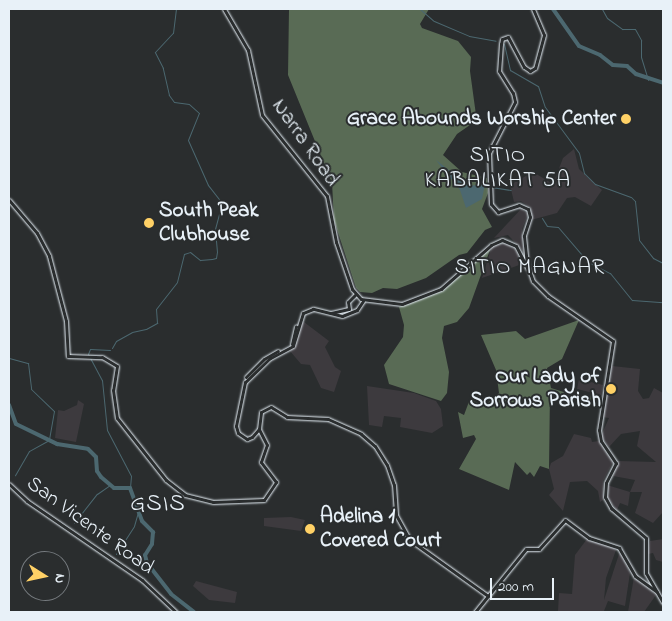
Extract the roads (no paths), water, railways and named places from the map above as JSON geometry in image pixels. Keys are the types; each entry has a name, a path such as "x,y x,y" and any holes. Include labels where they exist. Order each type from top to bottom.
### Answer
{"street":[{"name":"Narra Road","path":"224,9 248,50 262,114 326,196 336,242 355,294 363,301"},
{"path":"529,271 524,236 530,211 519,205 502,212 494,211 489,185 490,153 515,102 513,93 499,71 501,41 508,37 524,68 530,70 535,68 544,34 533,9"},
{"path":"9,200 37,233 49,256 66,321 68,356 102,357 117,366 114,390 117,418 151,465 185,494 224,504 266,499 276,482 261,462 267,445 259,430 260,412 271,406 287,417 328,419 361,434 375,446 387,465 394,485 396,515 410,540 488,596"},
{"path":"259,430 249,439 238,433 237,424 242,411 246,381 270,358 293,346 303,313 313,309 338,316 354,311 363,301 402,304 442,289 491,245 502,240 516,246 537,286 548,296 613,341 599,430 601,441 616,463 606,481 605,496 611,508 646,538 646,573 663,602"},
{"path":"348,309 348,302 355,294"},
{"path":"242,411 241,388 246,376 264,359 291,345 302,312 314,307 336,314 348,309 354,311"},
{"name":"San Vicente Road","path":"9,484 27,501 142,580 176,612"},
{"path":"476,612 527,548 537,550 562,521 567,520 589,538 619,548 635,576 658,593"}],"water":[{"path":"436,160 469,186 485,184 482,199 466,208 460,190"}],"waterway":[{"path":"112,348 116,341 132,332 146,329 157,323 156,309 177,282 184,254 190,252 200,260 216,258 215,229 222,203 208,185 188,140 199,113 189,104 174,102 169,95 163,68 155,52 173,33 176,9"},
{"path":"420,9 434,21 469,36 496,41"},
{"path":"553,9 579,46 600,55 613,65 627,66 636,74 663,83"},
{"path":"602,9 607,18 622,29 635,29 641,40 641,57 648,80"},
{"path":"504,44 510,70 538,86 545,107 579,153 584,173 595,184 631,197 635,201 639,240 653,258 663,263"},
{"path":"485,186 511,190"},
{"path":"542,218 547,226 558,227 588,262 610,273 632,300 663,302"},
{"path":"110,350 90,349 88,354 102,380 107,430 131,476 130,488"},
{"path":"9,358 28,363 31,389 54,411 49,440 29,451 15,475"},
{"path":"9,405 16,424 57,444 88,449 96,457 97,471 101,477 114,488 130,488 142,521 153,532 152,544 145,555 147,563 171,594 194,612"},
{"path":"74,523 97,494 110,485"},
{"path":"116,554 134,526 139,509"}],"place":[{"name":"Grace Abounds Worship Center","path":"626,119"},
{"name":"South Peak Clubhouse","path":"149,223"},
{"name":"Our Lady of Sorrows Parish","path":"611,389"},
{"name":"Adelina 1 Covered Court","path":"310,529"}],"district":[{"name":"SITIO KABALIKAT 5A","path":"498,168"},
{"name":"SITIO MAGNAR","path":"530,269"},
{"name":"GSIS","path":"158,505"}]}
